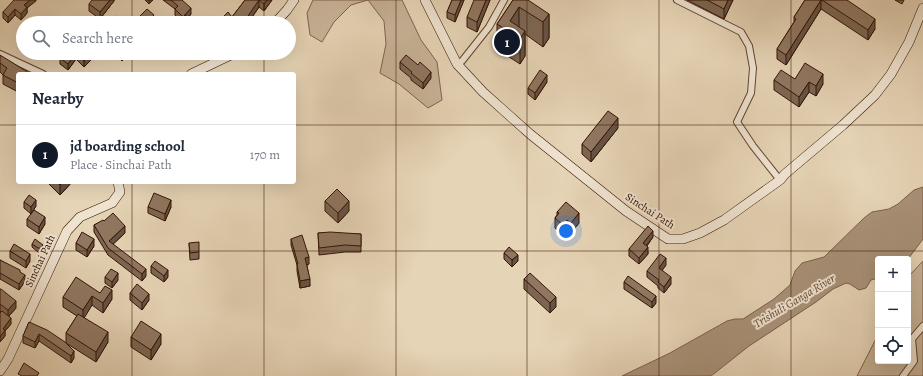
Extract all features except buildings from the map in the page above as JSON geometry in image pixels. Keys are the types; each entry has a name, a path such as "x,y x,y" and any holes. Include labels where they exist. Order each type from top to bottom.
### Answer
{"street":[{"path":"282,16 294,0"},
{"name":"Sinchai Path","path":"425,0 457,64 483,92 530,134 626,211 668,239 683,239 700,233 724,220 780,180 785,174 843,125 875,95 892,74 909,42 923,8"},
{"path":"457,64 462,61 489,27 504,0"},
{"path":"677,0 741,32 749,46 753,68 751,92 737,122 753,146 780,180"},
{"path":"0,54 39,72"},
{"path":"195,72 220,60"},
{"name":"Sinchai Path","path":"0,371 8,360 67,231 80,217 112,202 120,192 118,184"},
{"path":"903,376 914,361 912,339 923,326"}],"shaded area":[{"path":"313,0 368,0 351,5 334,22 322,42 310,35 307,13"},
{"path":"368,0 402,0 421,40 437,62 442,100 428,108 399,84 380,73 386,44 384,21"},
{"path":"923,261 923,376 857,376 875,341 875,364 911,364 911,274"}],"water":[{"name":"Trishuli Ganga River","path":"923,187 923,239 910,256 875,256 875,279 871,280 866,288 859,290 846,283 833,289 816,302 749,346 711,376 622,376 670,353 727,321 743,319 774,299 790,285 795,271 802,263 824,257 872,212 889,209 898,204 914,190"}],"place":[{"name":"jd boarding school","path":"507,42"}]}
